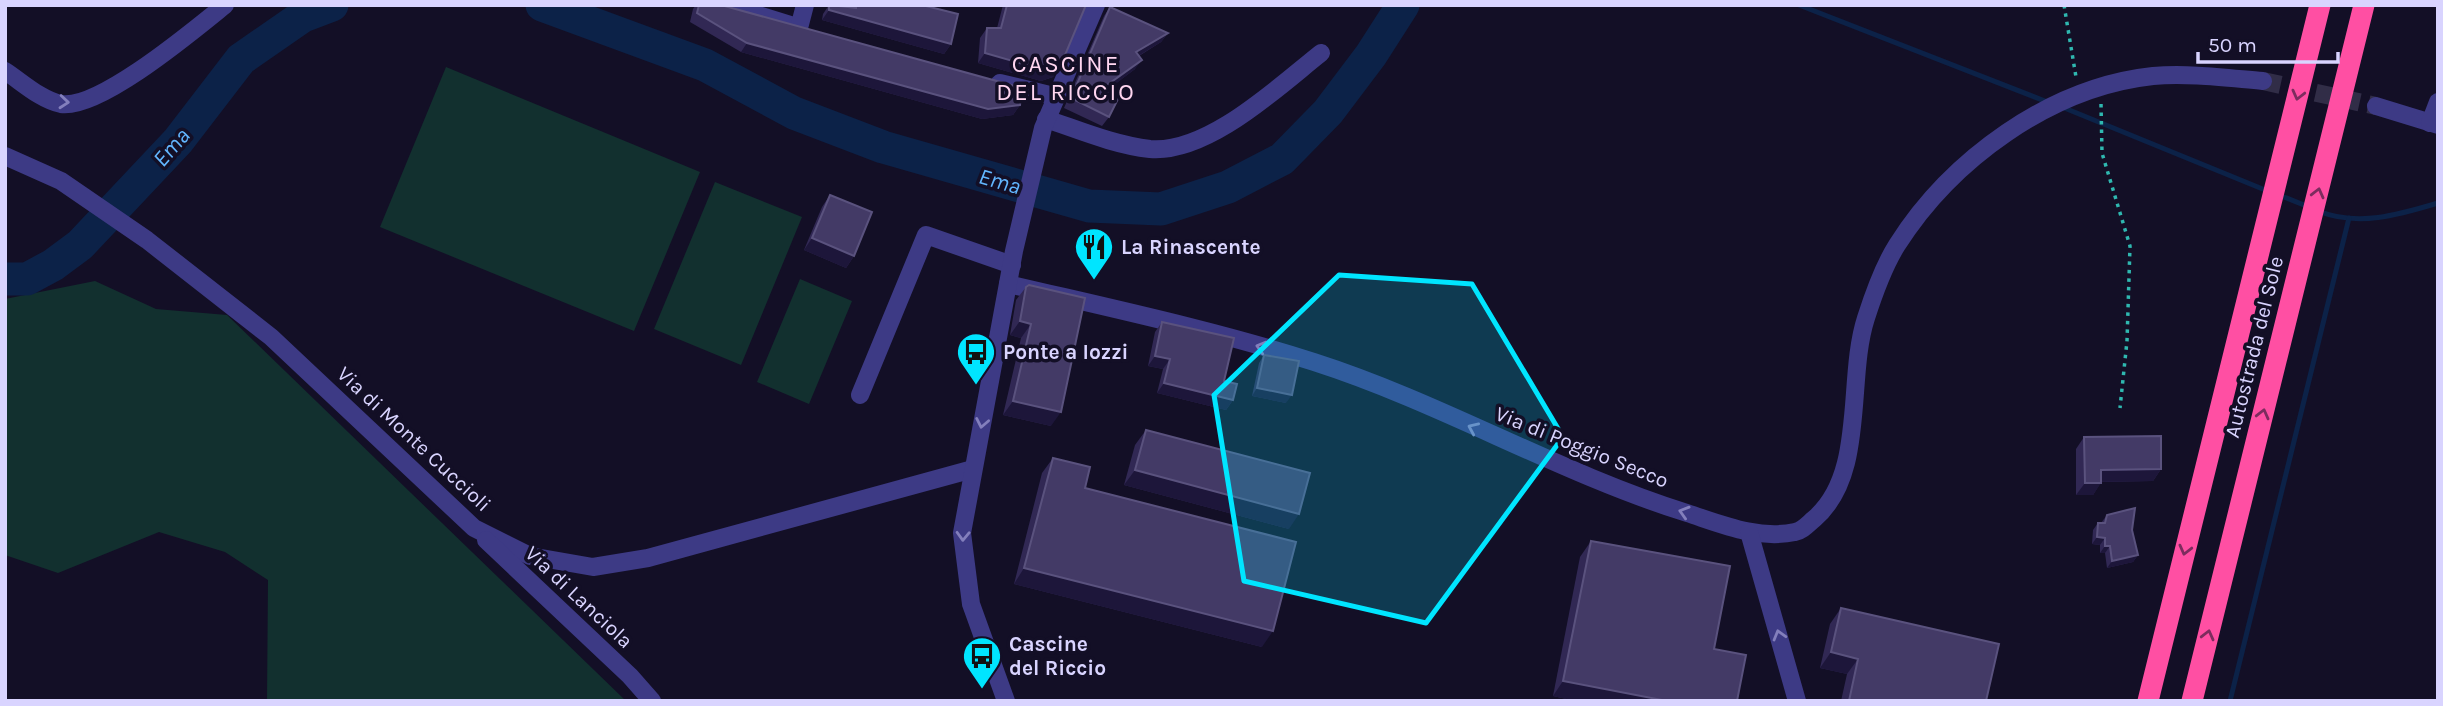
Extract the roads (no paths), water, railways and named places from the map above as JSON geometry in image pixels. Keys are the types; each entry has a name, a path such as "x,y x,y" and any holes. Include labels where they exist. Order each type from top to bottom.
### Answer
{"highway":[{"name":"Autostrada del Sole","path":"2148,701 2320,5"},
{"name":"Autostrada del Sole","path":"2192,701 2364,5"}],"street":[{"path":"5,71 47,99 62,104 79,103 106,92 225,5"},
{"path":"726,5 821,33"},
{"path":"799,27 805,5"},
{"path":"1006,701 971,604 964,568 962,533 1013,258 1044,123 1096,5"},
{"path":"1044,123 1152,149 1192,142 1241,115 1321,53"},
{"name":"Via di Poggio Secco","path":"1008,284 1234,339 1317,363 1624,493 1749,532 1798,532 1825,510 1839,486 1847,458 1864,323 1896,246 1923,211 1977,153 2049,108 2100,88 2155,76 2263,81"},
{"path":"988,80 1054,96"},
{"path":"2376,106 2434,124 2438,102"},
{"name":"Via di Monte Cuccioli","path":"5,156 61,181 147,240 271,337 474,528 530,556 593,568 648,558 973,468"},
{"path":"860,396 926,235 1013,258"},
{"name":"Via di Lanciola","path":"474,528 630,676 652,701"},
{"path":"1749,532 1797,701"}],"waterway":[{"name":"Ema","path":"5,279 27,279 53,265 80,245 178,141 241,59 303,16 332,5"},
{"name":"Ema","path":"542,5 705,65 794,113 883,147 1089,206 1161,209 1228,187 1282,159 1328,112 1371,55 1403,5"},
{"path":"1799,5 2050,103"},
{"path":"2062,107 2270,192"},
{"path":"2279,195 2309,207"},
{"path":"2318,211 2333,216 2363,219 2408,212 2438,203"},
{"path":"2230,701 2349,218"}],"tunnel":[{"path":"2263,81 2376,106"}],"place":[{"name":"La Rinascente","path":"1094,281"},
{"name":"Ponte a Iozzi","path":"976,386"},
{"name":"Cascine del Riccio","path":"982,690"}],"district":[{"name":"CASCINE DEL RICCIO","path":"1066,78"}]}
